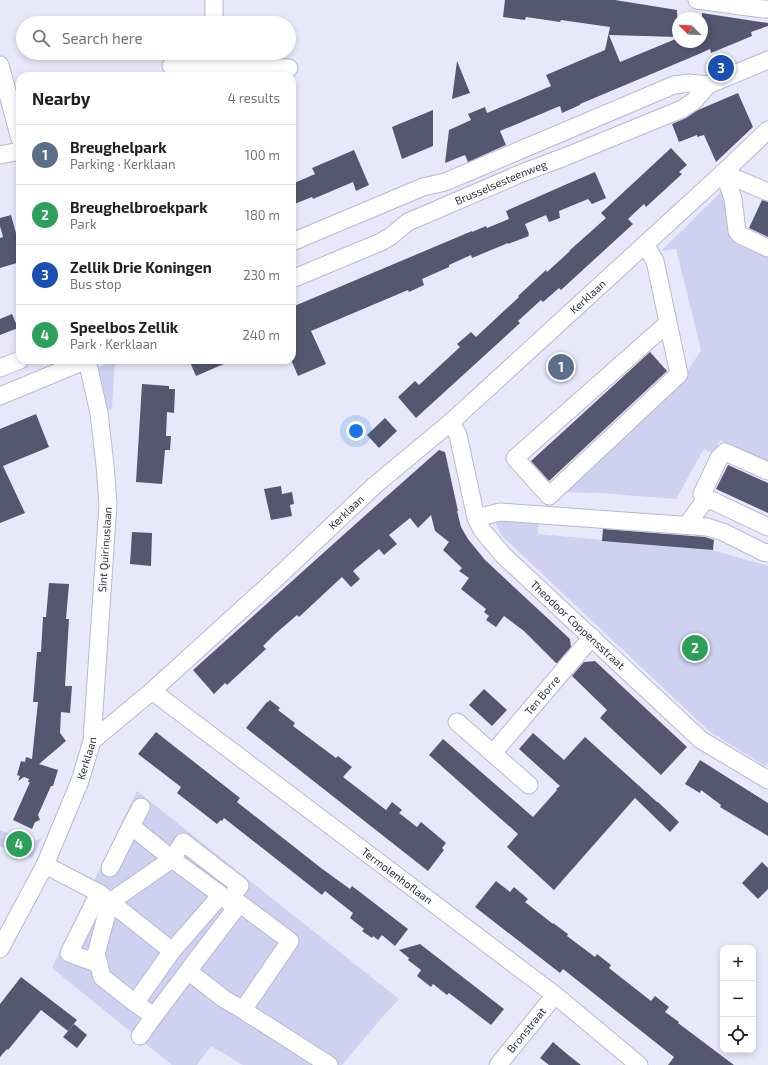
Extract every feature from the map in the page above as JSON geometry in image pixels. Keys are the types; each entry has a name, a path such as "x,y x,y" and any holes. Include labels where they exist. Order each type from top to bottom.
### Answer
{"street":[{"path":"214,0 214,16"},
{"path":"697,0 768,9"},
{"path":"171,66 214,60 289,68"},
{"name":"Brusselsesteenweg","path":"296,277 381,242 408,222 522,173 682,109 694,101 708,85 768,60"},
{"path":"0,65 16,124"},
{"name":"Brusselsesteenweg","path":"296,240 423,187 445,182 674,85 689,83 708,85"},
{"name":"Kerklaan","path":"0,949 44,865 80,781 92,741 152,692 376,485 451,422 768,130"},
{"path":"0,155 16,152"},
{"path":"724,172 768,192"},
{"path":"724,172 733,199 737,232 740,235 768,248"},
{"path":"645,244 655,261 679,374 549,496 515,458 668,323"},
{"path":"0,368 16,362"},
{"path":"0,396 77,364"},
{"name":"Sint Quirinuslaan","path":"88,364 99,413 108,504 92,741"},
{"name":"Theodoor Coppensstraat","path":"451,422 458,435 476,518 482,530 503,555 701,740 768,780"},
{"path":"705,500 702,494 719,458 725,452 768,471"},
{"path":"687,525 705,500"},
{"path":"705,500 713,501 768,527"},
{"path":"476,518 500,512 707,527 723,532 762,552 768,553"},
{"name":"Ten Borre","path":"493,753 592,637"},
{"name":"Termolenhoflaan","path":"152,692 555,995 639,1065"},
{"path":"458,722 529,785"},
{"path":"110,868 141,807"},
{"path":"131,826 172,859"},
{"path":"99,964 69,953 100,895 172,859 183,842 240,886 228,901 188,971 140,1036"},
{"path":"44,865 100,895 172,951"},
{"path":"100,895 96,954 102,977 154,1016"},
{"path":"135,1003 172,951 228,901"},
{"path":"228,901 239,903 290,941 243,1010"},
{"path":"188,971 224,999 329,1065"},
{"name":"Bronstraat","path":"498,1065 555,995"}],"shaded area":[{"path":"724,189 731,239 768,255 768,461 720,440 714,454 704,449 676,499 567,492 563,489 686,374 701,350 676,249 661,251"},
{"path":"108,364 115,364 112,407 110,410 106,409 95,369"},
{"path":"493,517 539,522 538,534 712,550 768,566 768,762 765,766 709,731 501,535"},
{"path":"137,791 399,999 342,1065 243,1065 211,1046 197,1065 172,1065 52,968"},
{"path":"0,830 30,842 42,838 32,858 0,846"}],"building":[{"path":"505,0 615,0 677,10 677,12 672,12 672,37 609,35 620,62 672,40 672,48 708,48 708,14 768,23 768,26 751,32 752,36 711,53 710,49 562,113 560,106 500,131 506,145 468,162 465,155 445,163 449,130 471,120 468,114 485,107 487,113 551,86 546,75 605,50 610,27 561,20 560,22 526,17 525,20 503,17"},
{"path":"457,61 470,93 452,99"},
{"path":"738,93 753,127 716,162 704,135 697,137 697,135 679,142 672,124 686,118 698,110"},
{"path":"433,110 433,146 402,159 392,127"},
{"path":"671,148 687,165 679,172 682,174 646,207 644,204 628,219 633,224 561,290 559,288 543,302 541,300 518,321 520,323 416,418 398,397 415,381 419,385 460,347 457,344 471,332 476,337 546,270 547,272 606,218 601,213"},
{"path":"354,150 369,185 356,191 353,182 313,199 312,197 296,203 296,182 315,174 312,168"},
{"path":"595,172 606,198 592,204 588,199 559,211 560,218 549,222 546,215 525,224 529,236 472,258 471,255 422,279 424,285 409,292 408,290 311,331 326,364 298,376 293,364 296,364 296,305 472,231 486,226 487,228 509,219 506,211"},
{"path":"762,200 768,202 768,237 749,228"},
{"path":"11,215 16,233 16,263 0,268 0,238 3,237 0,226 0,218"},
{"path":"12,314 16,323 16,329 0,335 0,319"},
{"path":"650,352 667,371 549,481 531,461"},
{"path":"191,364 224,364 196,376"},
{"path":"142,384 169,386 169,389 175,389 174,413 167,412 166,436 171,436 170,450 165,450 162,484 136,482"},
{"path":"36,414 49,447 3,466 25,513 0,523 0,429"},
{"path":"385,418 397,431 379,448 367,435"},
{"path":"439,450 445,452 461,527 468,539 485,560 570,639 571,647 557,663 524,631 504,616 496,627 486,620 489,616 484,612 486,609 461,589 469,578 459,571 462,568 443,550 449,542 435,531 431,515 418,528 410,518 389,535 397,544 384,555 379,549 353,571 360,579 351,587 342,577 299,617 297,615 274,635 263,646 266,649 227,685 225,683 214,694 193,670"},
{"path":"728,465 768,483 768,513 716,489"},
{"path":"281,486 282,494 292,492 294,504 290,505 292,516 271,520 264,489"},
{"path":"603,529 705,537 714,540 713,550 602,541"},
{"path":"132,532 152,533 151,566 130,564"},
{"path":"49,583 69,584 66,619 69,619 65,686 72,686 70,713 61,712 60,733 66,741 39,764 58,770 53,786 51,786 38,815 40,820 35,822 32,829 13,820 30,782 28,782 29,779 24,777 18,781 20,776 17,775 21,761 25,762 26,757 32,759 38,702 33,702 37,652 41,652 43,617 46,617"},
{"path":"595,661 687,747 661,775 600,718 607,710 572,676 584,662"},
{"path":"484,689 507,710 492,726 469,705"},
{"path":"270,700 280,708 278,710 295,723 293,726 336,758 338,756 352,767 343,777 386,810 392,802 402,810 399,813 417,827 421,822 446,843 442,848 444,850 428,871 246,728"},
{"path":"156,732 240,798 237,802 321,868 350,889 352,886 408,929 395,946 382,935 378,940 362,931 364,929 350,918 353,913 325,891 322,895 224,818 217,824 177,793 181,787 138,754"},
{"path":"533,733 564,760 585,737 679,822 670,832 635,798 554,890 507,847 518,834 429,755 443,739 533,817 560,786 519,749"},
{"path":"700,760 768,803 768,836 720,807 721,805 701,790 700,793 685,784"},
{"path":"762,862 768,868 768,889 758,899 742,883"},
{"path":"496,881 510,892 514,887 528,899 525,902 568,934 567,936 595,957 597,954 611,965 609,968 651,1001 655,996 669,1007 665,1012 734,1065 668,1065 674,1057 563,969 560,973 475,907"},
{"path":"420,944 504,1009 491,1025 449,993 447,995 433,984 431,987 417,976 421,970 408,960 409,958 399,950"},
{"path":"21,977 77,1020 68,1031 41,1010 8,1050 7,1049 0,1057 0,1004"},
{"path":"74,1024 87,1035 77,1048 63,1037"},
{"path":"553,1042 581,1065 549,1065 540,1058"}],"place":[{"name":"Zellik Drie Koningen","path":"721,68"},
{"name":"Breughelpark","path":"561,367"},
{"name":"Breughelbroekpark","path":"695,648"},
{"name":"Speelbos Zellik","path":"19,844"}]}
